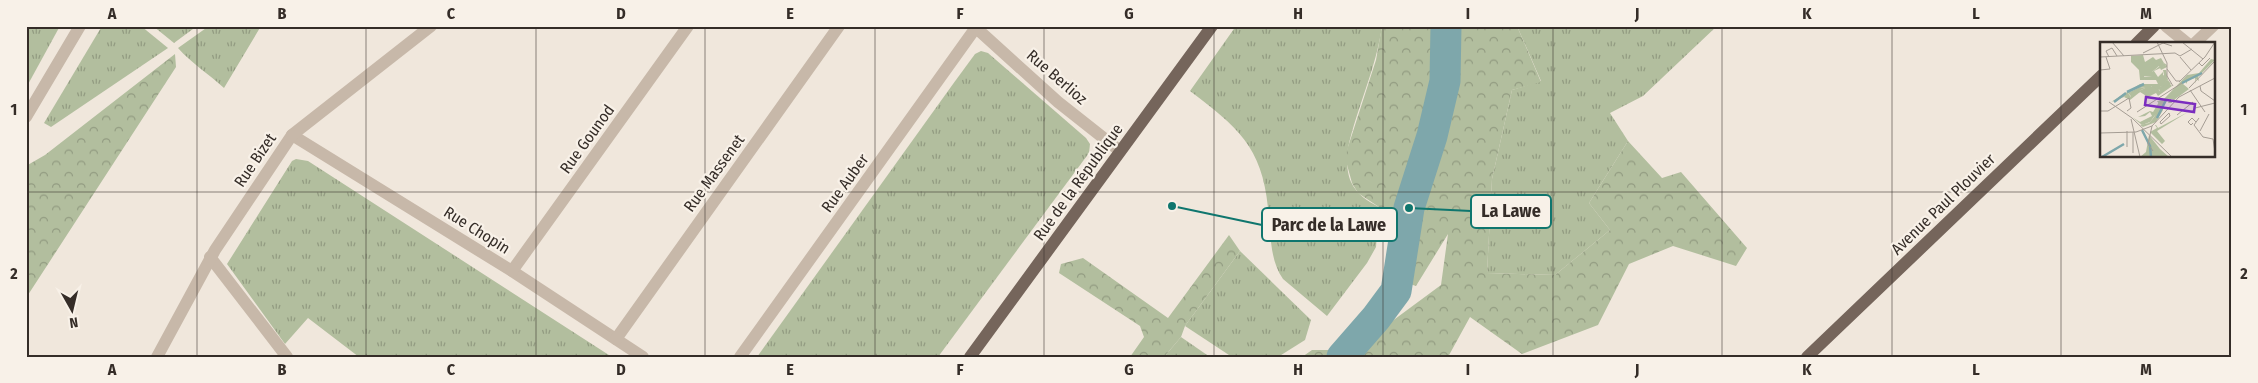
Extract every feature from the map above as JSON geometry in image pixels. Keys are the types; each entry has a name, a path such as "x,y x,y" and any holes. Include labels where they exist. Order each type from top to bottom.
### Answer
{"main road":[{"name":"Rue de la République","path":"970,357 1212,26"},
{"path":"2138,42 2154,26"},
{"name":"Avenue Paul Plouvier","path":"1806,357 2100,78"}],"street":[{"path":"26,117 80,26"},
{"name":"Rue Bizet","path":"157,357 210,257 292,135 431,26"},
{"name":"Rue Gounod","path":"512,271 688,26"},
{"name":"Rue Massenet","path":"616,339 839,26"},
{"path":"2166,26 2186,42"},
{"path":"2196,42 2214,26"},
{"name":"Rue Berlioz","path":"976,27 1058,102 1120,151"},
{"name":"Rue Auber","path":"740,357 976,27"},
{"name":"Rue Chopin","path":"292,135 512,271 643,357"},
{"path":"210,257 288,357"}],"green space":[{"path":"26,26 60,26 26,88"},
{"path":"102,26 141,26 168,48 51,127 44,123"},
{"path":"153,26 197,26 174,43"},
{"path":"209,26 261,26 224,88 178,48"},
{"path":"1236,26 1382,26 1347,156 1347,165 1353,187 1363,197 1379,207 1376,247 1367,263 1327,316 1283,279 1278,271 1271,245 1265,187 1253,153 1234,127 1190,91"},
{"path":"1382,26 1517,26 1541,82 1512,90 1492,179 1487,273 1555,275 1610,230 1589,203 1628,141 1662,178 1681,172 1747,248 1736,266 1673,246 1629,264 1598,325 1522,354 1470,317 1448,357 1302,357 1312,350 1353,350 1441,285 1448,234 1416,286 1386,276 1396,255 1379,207 1358,193 1352,183 1346,161 1347,150 1376,60"},
{"path":"1517,26 1717,26 1643,96 1610,113 1628,141 1589,203 1610,230 1555,275 1487,273 1492,179 1512,90 1541,81"},
{"path":"981,51 988,53 1086,138 1090,144 1089,153 938,357 757,357 953,84 975,54"},
{"path":"175,54 176,67 26,298 26,166 45,155"},
{"path":"296,159 308,161 612,357 359,357 308,318 285,344 227,264 292,161"},
{"path":"1229,235 1240,251 1185,326 1181,337 1164,357 1130,357 1144,337 1140,326 1059,273 1061,264 1083,258 1168,318"},
{"path":"1240,251 1311,320 1305,340 1278,357 1232,357 1185,326"},
{"path":"1181,337 1210,357 1164,357"}],"waterway":[{"path":"1342,357 1376,318 1396,291 1409,208 1432,136 1445,81 1446,26"}],"place":[{"name":"Parc de la Lawe","path":"1172,206"},
{"name":"La Lawe","path":"1409,208"}]}
